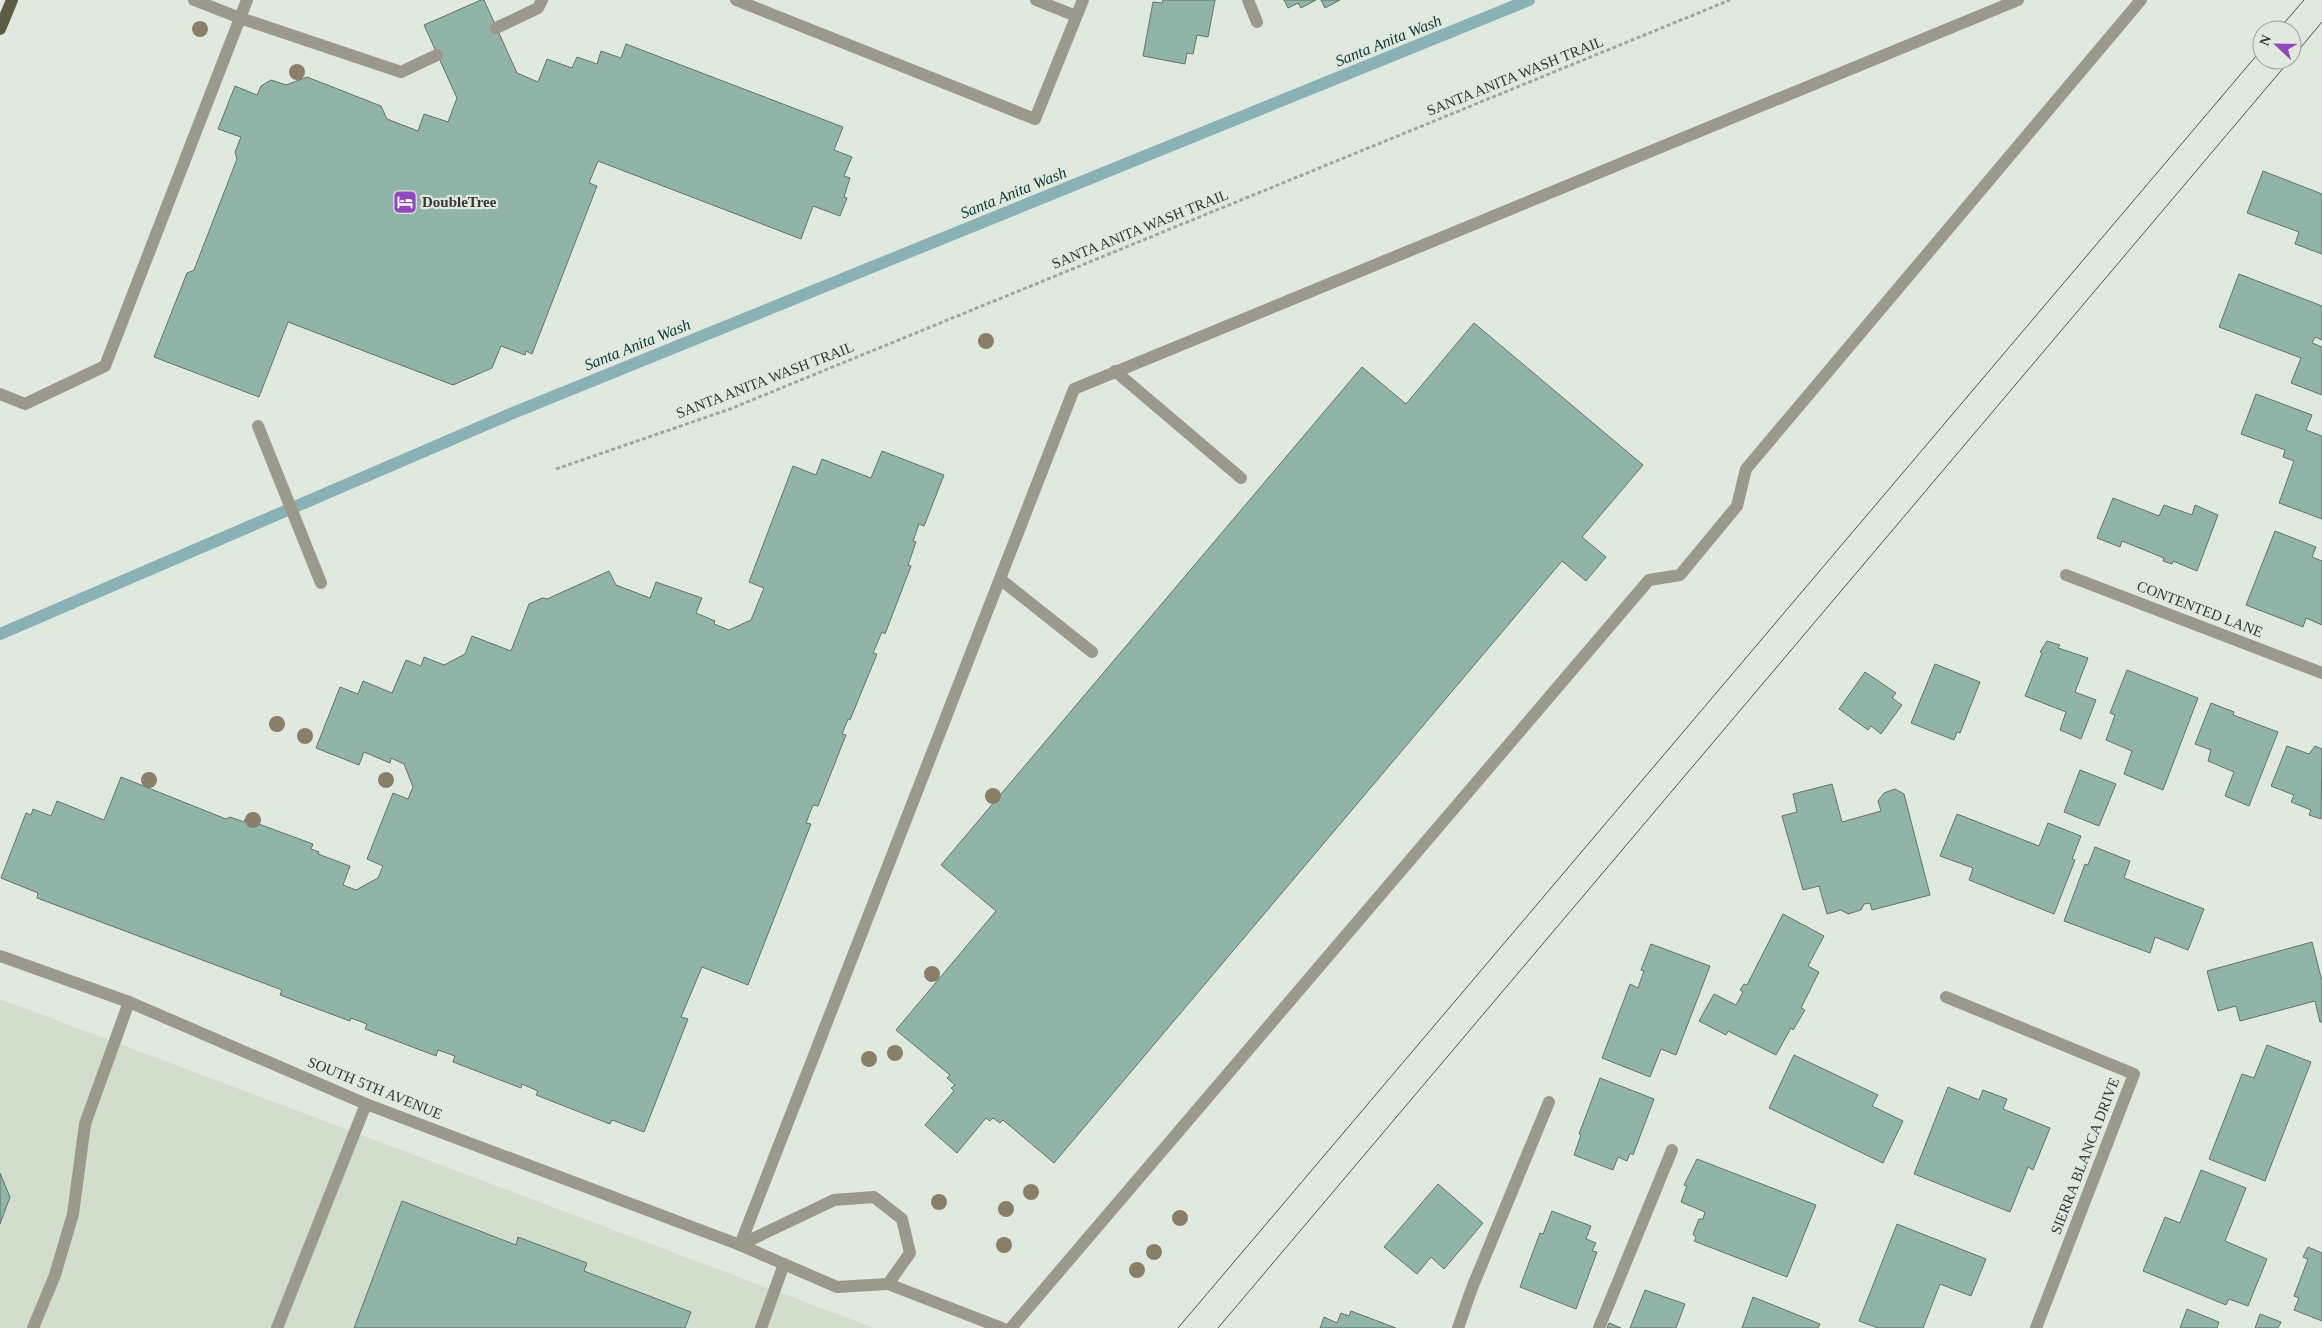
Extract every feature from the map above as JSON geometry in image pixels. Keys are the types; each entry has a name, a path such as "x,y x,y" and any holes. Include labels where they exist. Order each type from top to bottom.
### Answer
{"main road":[{"path":"0,29 12,0"}],"street":[{"path":"194,0 240,18 401,72 437,55"},
{"path":"0,394 25,404 105,366 247,0"},
{"path":"496,28 538,8 542,0"},
{"path":"736,0 1036,119 1083,0"},
{"path":"1036,0 1076,16"},
{"path":"1248,0 1257,22"},
{"path":"740,1245 1074,388 2018,0"},
{"path":"1011,1328 1649,580 1680,575 1737,506 1746,469 2141,0"},
{"path":"1115,371 1241,478"},
{"path":"258,426 279,475 320,583"},
{"name":"CONTENTED LANE","path":"2066,575 2322,673"},
{"path":"1000,579 1092,652"},
{"name":"SOUTH 5TH AVENUE","path":"0,956 129,1002 366,1104 740,1245 837,1287 888,1284"},
{"name":"SIERRA BLANCA DRIVE","path":"1946,997 2134,1074 2036,1328"},
{"path":"33,1328 55,1275 74,1214 85,1124 129,1002"},
{"path":"1458,1328 1472,1288 1549,1102"},
{"path":"277,1328 366,1104"},
{"path":"1599,1328 1672,1150"},
{"path":"740,1245 834,1200 874,1197 902,1219 910,1253 888,1284 1002,1328"},
{"path":"761,1328 784,1264"}],"path":[{"name":"SANTA ANITA WASH TRAIL","path":"556,469 730,409 1730,0"}],"shaded area":[{"path":"0,999 874,1328 0,1328"}],"building":[{"name":"DoubleTree","path":"484,0 517,73 538,82 547,59 572,68 577,57 597,64 601,51 621,58 626,44 843,127 834,150 852,157 844,176 850,178 844,197 847,198 840,216 813,206 801,239 598,161 589,183 597,186 532,354 526,351 525,355 501,346 492,368 453,385 288,322 259,397 154,357 187,273 194,270 237,159 235,152 241,137 218,129 235,86 257,95 261,86 271,80 286,85 307,77 381,106 387,119 418,131 424,114 448,122 457,98 424,25"},
{"path":"1163,0 1215,0 1208,37 1197,35 1193,54 1187,53 1185,64 1143,56 1153,2 1162,3"},
{"path":"1284,0 1316,0 1301,8 1298,3 1288,8"},
{"path":"1321,0 1340,0 1325,8"},
{"path":"2263,171 2322,194 2322,254 2295,244 2299,232 2247,213"},
{"path":"2239,274 2322,306 2322,340 2315,337 2312,343 2322,347 2322,395 2291,383 2301,358 2219,327"},
{"path":"1474,323 1643,465 1582,537 1606,557 1586,581 1562,561 1054,1163 1003,1120 1000,1123 993,1118 990,1121 986,1118 957,1153 925,1125 954,1091 951,1088 955,1085 947,1078 950,1075 896,1030 996,911 941,865 1362,367 1406,404"},
{"path":"2256,394 2312,415 2306,430 2322,436 2322,519 2279,503 2294,461 2283,457 2285,450 2241,434"},
{"path":"882,451 944,475 924,526 919,524 913,541 916,542 908,565 911,566 885,634 882,632 873,653 877,654 850,720 848,719 842,734 846,735 818,806 813,805 806,823 811,824 748,985 702,967 681,1017 688,1019 644,1132 612,1120 610,1124 536,1095 538,1091 522,1084 521,1088 453,1062 455,1056 438,1050 436,1056 365,1029 367,1024 351,1018 350,1021 280,995 282,990 37,898 38,893 1,878 26,813 31,815 33,809 51,816 57,801 104,820 121,777 226,819 230,817 244,822 245,819 313,844 311,849 319,852 318,854 350,866 343,885 356,890 378,878 383,866 367,859 393,793 408,799 413,787 404,764 391,758 390,763 364,752 359,765 316,748 340,687 358,694 363,681 392,693 406,660 421,666 424,657 444,665 465,654 472,636 511,651 529,604 542,598 547,599 609,571 616,585 650,598 656,582 702,598 696,613 715,621 714,624 729,630 751,620 764,588 749,582 793,466 816,475 822,459 871,478"},
{"path":"2113,498 2159,516 2164,505 2192,515 2195,505 2218,515 2197,571 2173,561 2172,564 2163,561 2164,558 2122,541 2120,547 2097,538"},
{"path":"2275,531 2316,547 2312,557 2322,561 2322,625 2306,618 2303,627 2246,605"},
{"path":"2047,641 2060,645 2058,648 2088,658 2075,692 2096,700 2081,739 2060,730 2066,712 2025,696 2042,653 2040,652"},
{"path":"1935,664 1980,682 1960,733 1957,732 1954,740 1911,723"},
{"path":"2127,670 2198,698 2163,790 2124,774 2132,751 2106,740 2115,715 2110,713"},
{"path":"1865,672 1896,693 1892,698 1902,705 1881,734 1871,726 1868,730 1839,709"},
{"path":"2211,703 2234,712 2233,715 2278,732 2249,806 2225,796 2234,772 2208,761 2211,750 2195,744"},
{"path":"2287,746 2309,754 2315,746 2322,749 2321,819 2309,815 2311,810 2291,802 2294,795 2271,786"},
{"path":"2080,770 2116,784 2099,826 2064,812"},
{"path":"1832,784 1842,822 1881,811 1878,801 1884,793 1895,789 1904,794 1930,895 1872,910 1870,903 1864,904 1861,910 1848,914 1841,910 1827,914 1819,886 1803,890 1782,816 1797,812 1793,794"},
{"path":"1957,814 2039,846 2048,823 2081,836 2072,859 2075,860 2054,914 1969,880 1973,868 1940,856"},
{"path":"2095,847 2130,861 2124,878 2204,909 2188,950 2155,937 2150,953 2064,921 2085,864 2088,865"},
{"path":"1783,914 1824,936 1808,966 1819,972 1801,1008 1805,1010 1793,1030 1791,1028 1776,1055 1728,1031 1726,1035 1699,1021 1714,994 1736,1005 1743,992 1740,990 1744,984 1747,985"},
{"path":"2312,942 2322,981 2322,1022 2320,1022 2315,1001 2240,1021 2236,1006 2218,1011 2207,971"},
{"path":"1651,944 1710,966 1676,1055 1661,1049 1650,1077 1602,1058 1630,984 1638,988 1644,971 1641,970"},
{"path":"2267,1045 2311,1062 2265,1181 2209,1159 2242,1074 2254,1078"},
{"path":"1794,1055 1878,1095 1872,1106 1903,1121 1883,1163 1769,1108"},
{"path":"1600,1078 1654,1099 1633,1155 1630,1153 1627,1161 1618,1157 1613,1170 1574,1155 1581,1135 1579,1134"},
{"path":"1948,1087 1979,1100 1983,1090 2007,1099 2003,1109 2050,1128 2033,1170 2028,1167 2010,1212 1914,1174"},
{"path":"1697,1159 1816,1205 1787,1277 1694,1241 1696,1238 1693,1234 1699,1219 1703,1219 1705,1212 1681,1202 1687,1186 1684,1185"},
{"path":"2201,1170 2246,1188 2225,1241 2267,1259 2248,1306 2229,1299 2226,1305 2143,1271 2165,1217 2180,1223"},
{"path":"0,1173 10,1197 0,1224"},
{"path":"1438,1184 1483,1223 1444,1269 1431,1257 1417,1274 1384,1247"},
{"path":"402,1201 516,1245 518,1237 587,1263 584,1271 691,1312 685,1328 354,1328"},
{"path":"1552,1211 1591,1226 1586,1239 1596,1243 1592,1251 1597,1252 1576,1309 1520,1287 1540,1233 1543,1234"},
{"path":"1897,1224 1986,1259 1971,1296 1940,1284 1923,1328 1878,1328 1859,1321"},
{"path":"2308,1247 2322,1253 2322,1321 2294,1310 2299,1298 2294,1296 2308,1259 2303,1257"},
{"path":"1645,1290 1685,1304 1676,1328 1630,1328"},
{"path":"1753,1297 1820,1324 1818,1328 1742,1328"},
{"path":"2187,1309 2219,1322 2217,1328 2180,1328"},
{"path":"1351,1311 1396,1328 1320,1328 1324,1317 1337,1323 1341,1313 1349,1316"},
{"path":"2260,1314 2281,1322 2278,1328 2255,1328"},
{"path":"1609,1323 1621,1328 1607,1328"}],"waterway":[{"name":"Santa Anita Wash","path":"0,634 508,415 1529,0"}],"tram line":[{"path":"2287,20 2304,0"},
{"path":"2302,46 2322,22"},
{"path":"1178,1328 2252,61"},
{"path":"1218,1328 2282,70"}],"place":[{"name":"DoubleTree","path":"405,202"}]}
